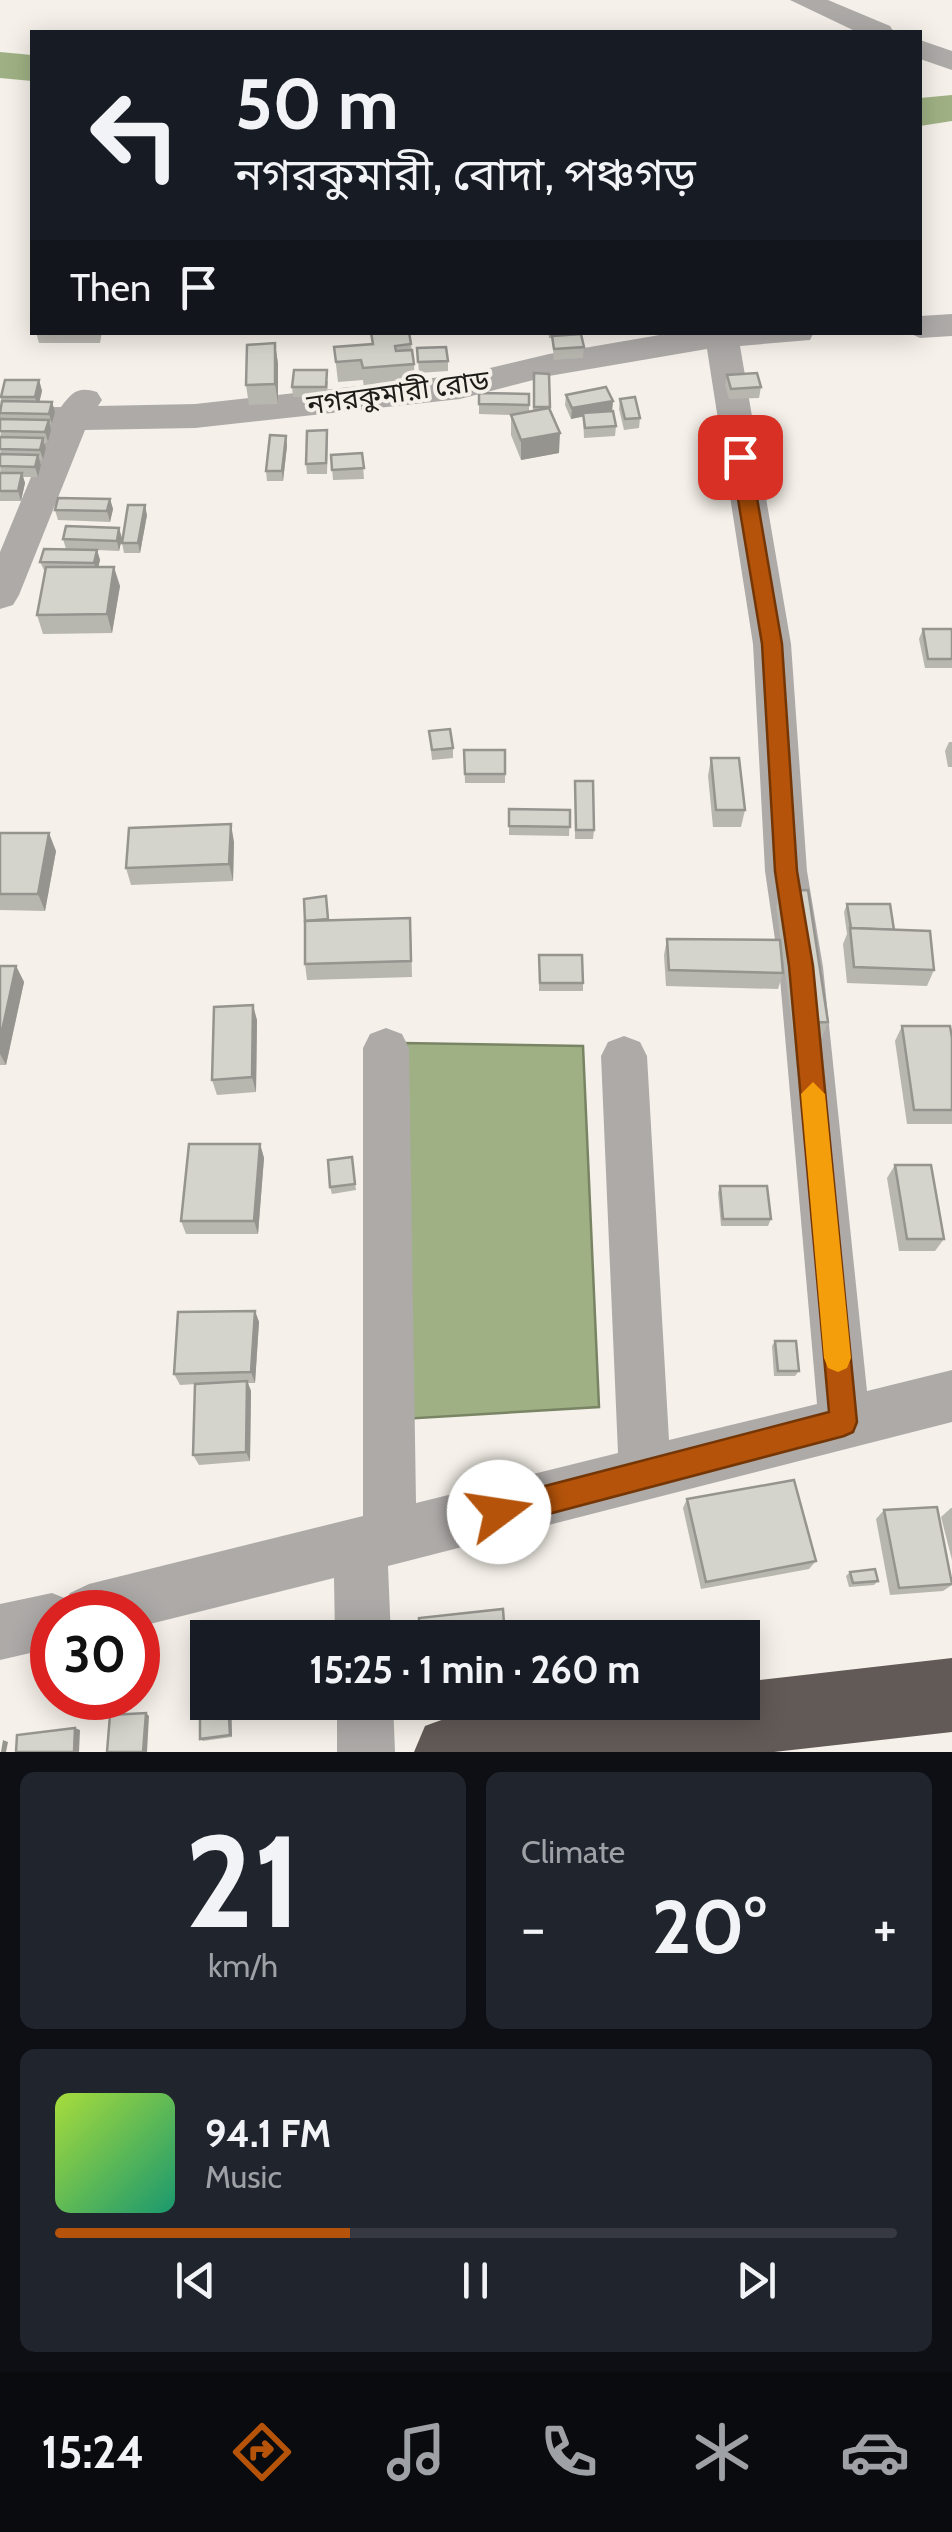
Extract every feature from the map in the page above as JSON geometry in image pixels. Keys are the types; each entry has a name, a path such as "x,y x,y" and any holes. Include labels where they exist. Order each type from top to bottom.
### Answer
{"highway":[{"path":"450,1752 952,1695"}],"street":[{"path":"804,0 875,30"},
{"path":"922,50 952,60"},
{"path":"922,327 952,325"},
{"name":"নগরকুমারী রোড","path":"0,420 78,409 195,416 342,402 460,387 549,365 741,335"},
{"path":"722,336 772,644 786,871 801,966 844,1422"},
{"path":"0,594 78,409"},
{"path":"365,1620 375,1544 386,1048"},
{"path":"624,1056 645,1476"},
{"path":"160,1595 952,1396"},
{"path":"0,1632 30,1625"},
{"path":"365,1720 366,1752"}],"shaded area":[{"path":"402,1043 583,1046 599,1407 402,1419"}],"building":[{"path":"372,335 410,335 411,344 395,346 396,351 412,350 414,364 363,368 361,360 336,362 334,347 373,344"},
{"path":"581,335 584,347 554,349 552,336"},
{"path":"275,343 275,384 246,385 247,345"},
{"path":"446,347 448,361 418,362 417,348"},
{"path":"294,370 327,370 326,387 292,387"},
{"path":"534,373 549,374 550,407 534,407"},
{"path":"757,373 761,387 731,389 727,375"},
{"path":"5,380 39,380 35,397 1,397"},
{"path":"606,387 613,401 572,408 566,395"},
{"path":"479,393 529,394 529,405 479,404"},
{"path":"635,397 640,418 625,419 620,399"},
{"path":"2,401 52,402 49,414 0,413"},
{"path":"549,408 560,433 521,440 511,415"},
{"path":"613,411 616,426 585,428 583,413"},
{"path":"0,419 49,420 45,432 0,431"},
{"path":"327,430 326,463 306,464 307,431"},
{"path":"270,435 286,436 282,471 266,471"},
{"path":"0,437 43,438 40,450 0,449"},
{"path":"362,453 364,468 332,470 331,455"},
{"path":"0,454 38,455 35,467 0,466"},
{"path":"0,473 22,473 18,491 0,491"},
{"path":"58,498 110,499 107,511 55,510"},
{"path":"128,505 145,505 138,543 122,543"},
{"path":"66,526 119,528 117,541 63,539"},
{"path":"44,549 97,550 94,563 40,562"},
{"path":"46,567 114,567 107,614 37,615"},
{"path":"923,629 952,629 952,659 928,659"},
{"path":"450,729 453,748 432,750 429,731"},
{"path":"464,750 505,750 505,774 465,774"},
{"path":"711,758 739,758 745,810 716,810"},
{"path":"575,781 593,781 594,830 576,830"},
{"path":"509,809 570,810 570,827 509,826"},
{"path":"231,824 229,864 126,868 129,828"},
{"path":"0,833 49,833 38,894 0,894"},
{"path":"808,890 828,1022 799,1023 780,891"},
{"path":"326,896 328,919 305,921 304,899"},
{"path":"847,904 890,904 894,930 851,928"},
{"path":"410,918 411,961 305,964 305,921"},
{"path":"850,928 930,931 934,970 854,967"},
{"path":"667,939 780,940 783,973 669,970"},
{"path":"539,955 582,955 583,983 540,983"},
{"path":"0,966 16,966 0,1040"},
{"path":"253,1005 252,1077 212,1080 214,1007"},
{"path":"902,1026 950,1026 952,1110 914,1110"},
{"path":"189,1144 260,1144 254,1221 181,1221"},
{"path":"352,1157 355,1184 330,1187 328,1160"},
{"path":"895,1165 931,1165 944,1239 907,1239"},
{"path":"720,1186 767,1186 771,1219 723,1219"},
{"path":"255,1311 251,1372 174,1374 178,1312"},
{"path":"775,1341 796,1341 799,1371 778,1371"},
{"path":"247,1381 246,1452 193,1455 195,1384"},
{"path":"794,1480 816,1561 706,1582 687,1499"},
{"path":"937,1507 952,1584 899,1588 884,1510"},
{"path":"875,1569 878,1581 853,1583 850,1572"},
{"path":"503,1609 504,1620 419,1620"},
{"path":"110,1720 145,1720 143,1752 107,1752"},
{"path":"200,1720 229,1720 230,1735 200,1739"},
{"path":"75,1728 74,1752 16,1752 17,1735"}],"waterway":[{"path":"0,65 30,68"},
{"path":"922,112 952,108"}],"slow traffic":[{"path":"813,1094 838,1358"}],"route":[{"path":"499,1512 844,1422 801,966 786,871 772,644 740,457"}]}
